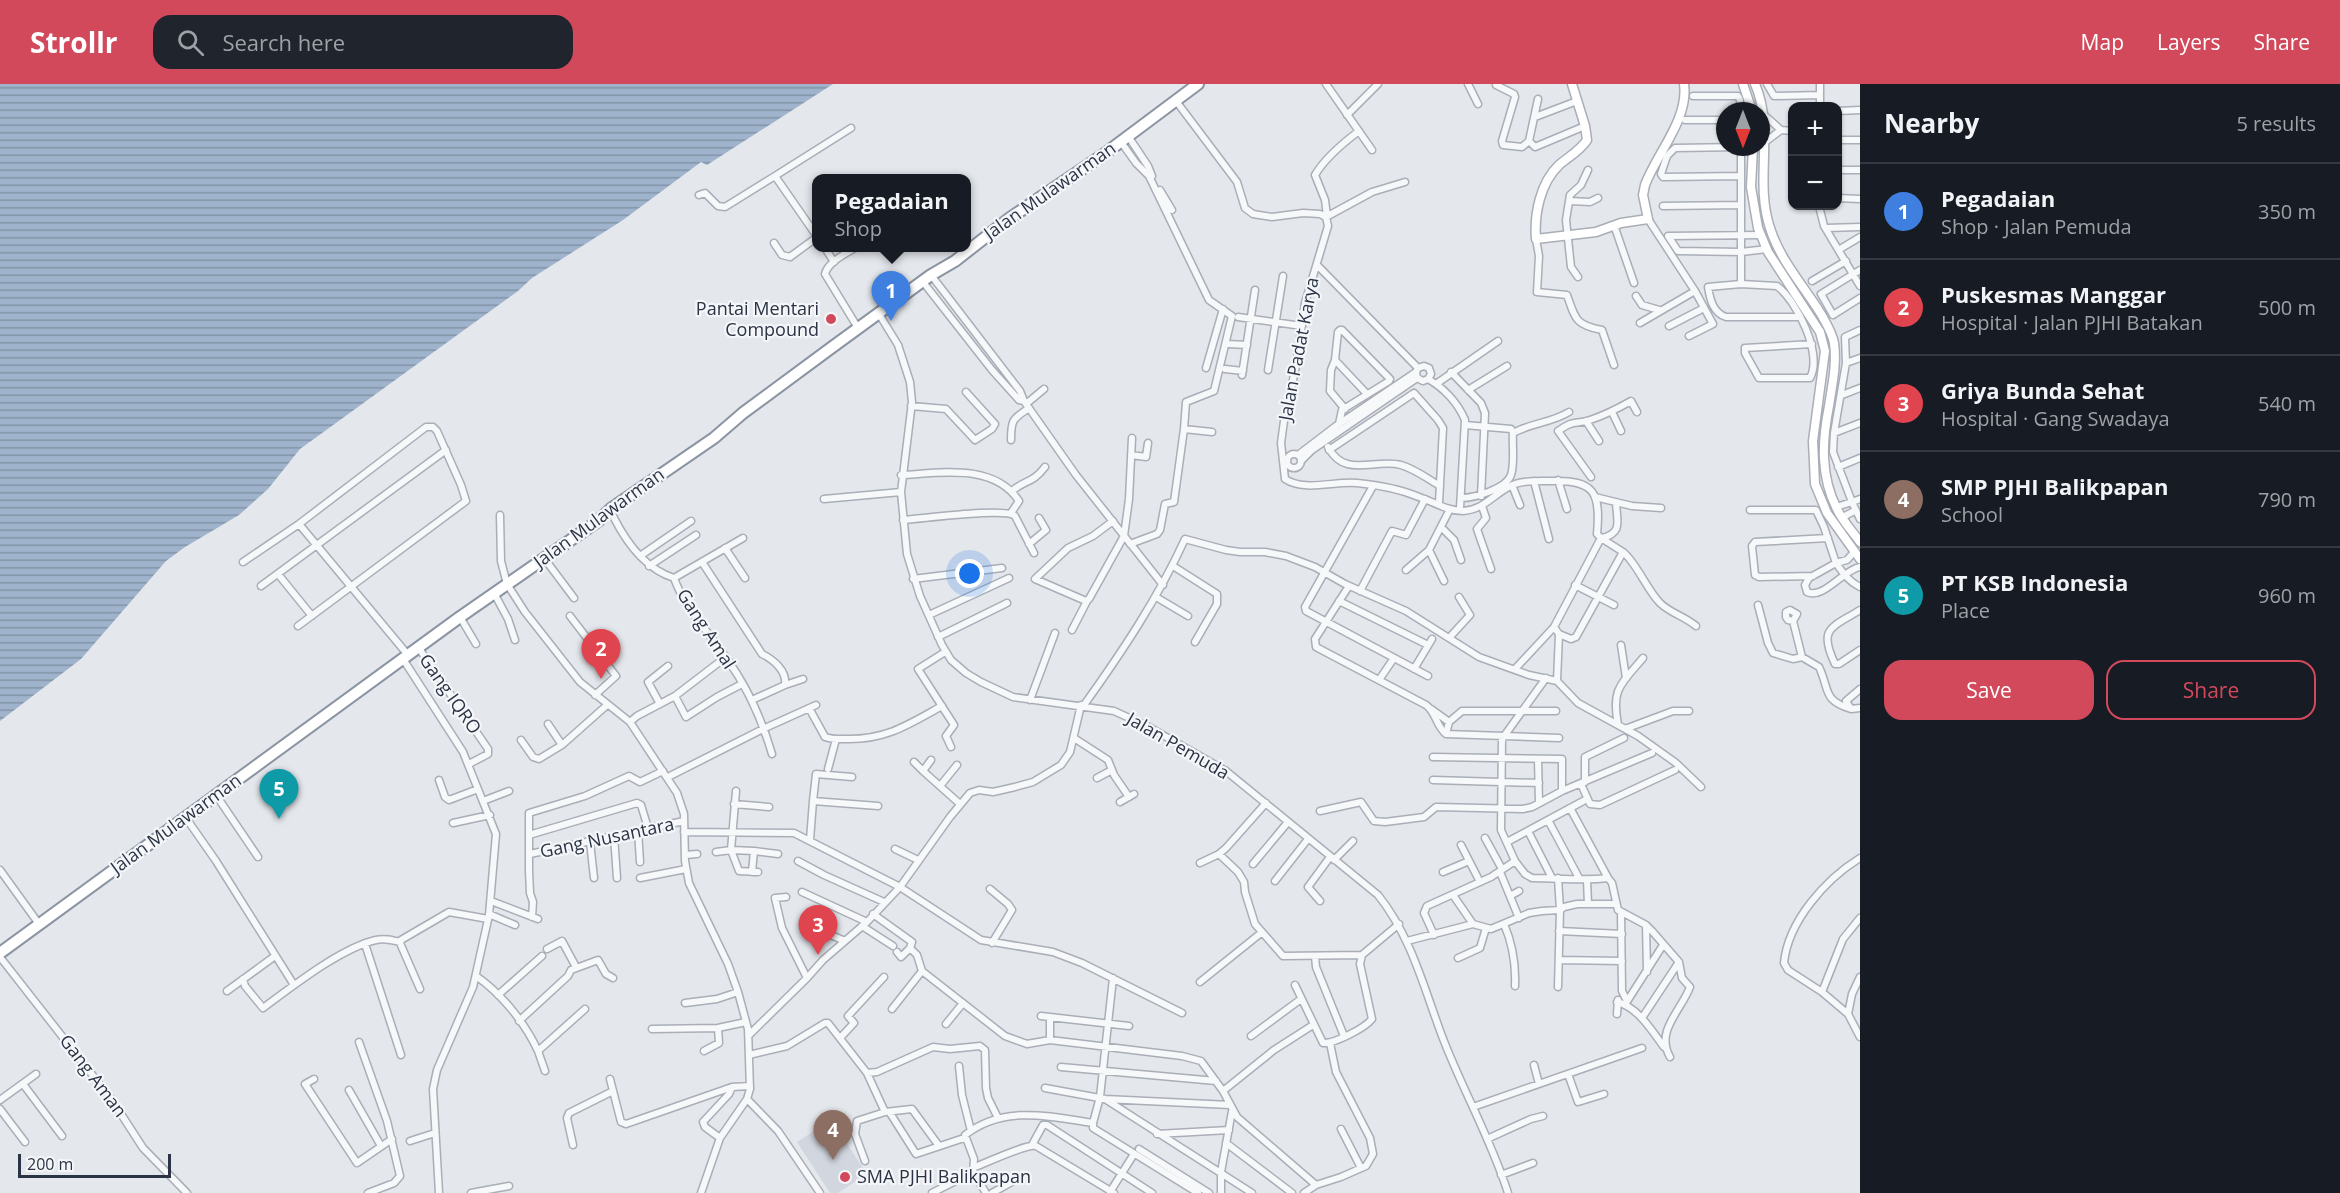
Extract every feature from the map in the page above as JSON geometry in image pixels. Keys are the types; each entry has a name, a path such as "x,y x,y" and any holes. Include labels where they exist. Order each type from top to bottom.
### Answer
{"highway":[{"name":"Jalan Mulawarman","path":"971,248 1010,218 1176,101 1193,85"},
{"name":"Jalan Mulawarman","path":"0,955 39,924 418,647 598,521 612,508 634,498 714,438 743,413 927,278 967,252"},
{"path":"598,521 613,516 634,498"}],"street":[{"path":"1326,84 1372,150"},
{"path":"1347,115 1378,84"},
{"path":"1468,84 1478,104"},
{"path":"1495,84 1514,94 1515,97 1502,141 1503,145 1522,147 1529,141 1538,99"},
{"path":"1572,84 1587,140 1558,166 1547,182 1536,216 1539,256 1537,292 1567,295 1574,316 1585,327 1602,330 1614,365"},
{"path":"1684,84 1683,100 1678,117 1645,185 1644,206 1648,219 1695,291 1713,324 1689,336"},
{"path":"1743,84 1749,102"},
{"path":"1755,84 1760,102"},
{"path":"1767,84 1774,96 1820,95"},
{"path":"1820,84 1820,102"},
{"path":"1694,96 1738,96 1740,102"},
{"path":"1176,101 1237,182 1245,208 1253,214 1272,217 1303,213 1326,216 1372,192 1405,182"},
{"path":"1535,117 1577,101"},
{"path":"1842,111 1860,110"},
{"path":"1684,120 1716,120"},
{"path":"1770,120 1782,130 1788,131"},
{"path":"1529,141 1535,147 1539,146 1585,126"},
{"path":"699,195 705,193 718,206 725,207 851,128"},
{"path":"1770,138 1782,130"},
{"path":"1326,216 1324,200 1315,176 1334,154 1336,147 1359,131"},
{"path":"1124,139 1148,166 1162,196 1172,210"},
{"path":"1124,139 1136,163 1149,176 1209,300 1231,314 1232,317 1214,390 1186,402 1174,502 1165,504 1160,530 1157,534 1130,544"},
{"path":"1842,140 1860,140"},
{"path":"1716,147 1675,148 1667,156 1660,174 1663,177 1741,176"},
{"path":"1741,156 1741,284"},
{"path":"1753,156 1751,187 1761,235 1767,249 1823,340 1824,367 1815,426 1813,461 1815,484 1827,513 1857,555 1836,562 1813,576 1805,585 1807,592 1819,593 1852,568 1860,567"},
{"path":"1764,156 1762,186 1765,207 1776,244 1827,324 1834,342 1833,381 1823,453 1825,480 1836,507 1860,542"},
{"path":"1578,278 1571,267 1566,220 1570,195 1581,185 1588,170"},
{"path":"1842,170 1860,170"},
{"path":"775,176 812,231"},
{"path":"1570,201 1590,202 1598,198"},
{"path":"1842,198 1860,199"},
{"path":"1663,206 1741,205"},
{"path":"1754,210 1765,207"},
{"path":"1821,210 1826,228 1846,261 1857,272 1860,286"},
{"name":"Jalan Padat Karya","path":"1326,216 1328,226 1305,303 1296,366 1284,421 1281,443 1287,469 1285,478 1294,484 1357,483 1373,486"},
{"path":"1536,239 1596,232 1614,225 1648,219"},
{"path":"1614,225 1634,283"},
{"path":"1826,228 1860,227"},
{"path":"1761,235 1668,236 1678,251 1741,252 1767,249"},
{"path":"1840,249 1860,237"},
{"path":"774,243 782,255 790,257 812,240"},
{"path":"828,252 834,262"},
{"path":"849,252 825,270 825,274 858,328"},
{"path":"1812,281 1846,261"},
{"path":"1300,458 1417,373 1424,366 1429,368 1431,374 1423,381 1417,373 1317,265"},
{"path":"1857,272 1821,294 1833,315 1860,298"},
{"path":"1268,370 1284,276"},
{"path":"927,278 992,370 1019,400 1027,404"},
{"path":"927,278 1020,391 1076,475 1163,585"},
{"path":"1800,317 1726,317 1719,315 1715,310 1708,287 1741,284 1777,286 1800,317 1812,344 1813,373 1810,378 1759,378 1745,348 1812,344"},
{"path":"1225,369 1243,373 1255,291"},
{"path":"1640,323 1695,291"},
{"path":"1636,296 1642,304 1660,310"},
{"path":"1669,326 1704,308"},
{"path":"1206,368 1223,309"},
{"name":"Jalan Pemuda","path":"879,314 898,345 910,382 911,406 901,492 907,554 913,579 945,652 966,673 1012,697 1114,711 1167,737 1226,771 1378,895 1399,924 1407,941 1428,993 1442,1037 1508,1193"},
{"path":"1238,317 1302,326"},
{"path":"1339,424 1339,417 1345,409 1390,379 1342,330 1338,332 1335,360 1331,370 1330,391 1345,409"},
{"path":"1843,517 1858,514 1833,452 1834,434 1846,363 1845,337 1860,330"},
{"path":"1436,384 1498,341"},
{"path":"1228,344 1247,345"},
{"path":"1846,363 1860,358"},
{"path":"1335,360 1367,394"},
{"path":"1468,390 1507,366"},
{"path":"1451,372 1481,404 1485,413 1481,496"},
{"path":"1287,469 1299,466 1300,458 1339,424 1417,373"},
{"path":"1428,379 1460,408 1465,425 1460,508"},
{"path":"1842,395 1860,388"},
{"path":"1011,440 1011,425 1014,418 1044,389"},
{"path":"911,406 946,409 975,440 992,429 995,424 966,392"},
{"path":"1329,450 1414,393 1442,424 1439,503"},
{"path":"1591,477 1558,431 1571,422 1586,421 1612,412 1631,401 1637,412"},
{"path":"1513,433 1526,426 1558,418 1569,412"},
{"path":"1612,412 1621,431"},
{"path":"1586,421 1599,441"},
{"path":"1834,434 1860,423"},
{"path":"1461,498 1481,496 1511,476 1513,433 1511,429 1465,425"},
{"path":"1815,426 1825,426"},
{"path":"243,562 300,525 426,428 433,427 437,431 466,501 298,626"},
{"path":"1184,429 1212,432"},
{"path":"1072,630 1124,536 1129,499 1132,438"},
{"path":"1325,441 1335,459 1346,464 1398,465 1440,486"},
{"path":"1131,454 1146,457 1148,443"},
{"path":"261,586 446,450"},
{"path":"1285,458 1292,454 1300,458"},
{"path":"1838,467 1860,458"},
{"path":"1012,491 1036,478 1045,467"},
{"path":"902,475 969,473 981,475 1012,491 1019,501 1011,513"},
{"path":"1558,480 1567,508"},
{"path":"1428,676 1308,613 1305,607 1373,486 1395,489 1450,509 1463,511 1482,506 1512,485 1558,480 1585,484 1595,497 1599,516 1597,534 1623,552 1658,602 1696,626"},
{"path":"1534,481 1549,539"},
{"path":"1512,485 1520,505"},
{"path":"824,499 901,492"},
{"path":"1595,497 1647,508 1661,507"},
{"path":"1360,591 1392,531 1406,535 1425,499"},
{"path":"1836,507 1860,499"},
{"path":"1601,538 1613,536 1617,530 1616,503"},
{"path":"1482,506 1486,518 1478,529 1491,569"},
{"path":"1406,570 1429,550 1450,509"},
{"path":"1750,510 1816,510 1836,562 1848,579 1860,587"},
{"path":"903,520 992,512 1011,513 1015,516 1034,553"},
{"path":"500,515 501,561 507,584 565,666 606,706 616,710 630,722 681,800 686,869 697,903 728,964 738,992 749,1035 750,1086 747,1099 720,1138 712,1154 701,1193"},
{"name":"Gang Amal","path":"613,516 640,556 650,566 674,578 692,611 726,657 752,700 765,728 772,754"},
{"path":"1029,544 1046,530 1039,518"},
{"path":"1087,601 1035,579 1068,548 1093,536 1113,521"},
{"path":"640,556 691,522"},
{"path":"300,525 405,657 469,764 496,834 488,916 476,976 434,1082 433,1101 439,1193"},
{"path":"1441,527 1454,540 1461,560"},
{"path":"650,566 696,535"},
{"path":"674,578 742,538"},
{"path":"1515,669 1554,627 1601,538"},
{"path":"1813,576 1759,577 1753,571 1752,546 1755,542 1828,538"},
{"path":"749,1035 900,887 960,804 972,792 993,792 1033,782 1051,772 1067,759 1083,705 1110,669 1156,597 1185,539 1226,550 1265,552 1286,556 1401,608 1479,657 1557,681 1578,703 1618,724 1676,763 1701,787"},
{"path":"725,548 744,578"},
{"path":"1429,550 1444,581"},
{"path":"1559,634 1575,638 1623,552"},
{"path":"544,558 574,598"},
{"path":"1846,560 1852,568"},
{"path":"702,562 762,654 776,661 786,680 785,685"},
{"path":"1173,566 1217,594 1217,604 1195,642"},
{"path":"913,579 1002,568"},
{"path":"278,574 312,616"},
{"path":"929,615 1009,578"},
{"path":"1575,585 1614,605"},
{"path":"1347,589 1314,642 1316,647 1431,708 1449,722"},
{"path":"494,594 508,619 515,640"},
{"path":"1156,597 1188,616"},
{"path":"1449,638 1470,615 1459,597"},
{"path":"1340,601 1430,642 1414,669"},
{"path":"938,636 1007,603"},
{"path":"1758,605 1773,653 1793,659 1802,657 1819,667 1827,693 1836,704 1851,709 1860,708"},
{"path":"1860,610 1835,626 1827,633 1825,640 1835,664 1839,664 1860,650"},
{"path":"570,616 616,676 595,695"},
{"path":"460,617 476,644"},
{"path":"1792,621 1802,657"},
{"path":"1554,627 1559,634 1557,681"},
{"path":"1030,700 1055,633"},
{"path":"1621,645 1626,678"},
{"name":"Gang IQRO","path":"418,647 488,749 488,754 484,758 469,764"},
{"path":"945,652 918,669 954,725 946,736 951,747"},
{"path":"630,722 675,696 726,657"},
{"path":"1379,680 1394,658"},
{"path":"1618,724 1615,696 1626,678 1643,658"},
{"path":"660,704 648,682 668,666"},
{"path":"1546,678 1502,739 1501,830 1515,861 1529,877 1587,880 1608,878"},
{"path":"752,700 803,679"},
{"path":"675,696 686,717 742,684"},
{"path":"1851,709 1846,701 1860,689"},
{"path":"1850,696 1860,708"},
{"path":"668,777 816,705"},
{"path":"521,740 536,759 562,745 606,706"},
{"path":"809,708 825,737 836,739 875,738 942,706"},
{"path":"1431,708 1440,730 1446,734 1559,738"},
{"path":"1446,734 1449,722 1461,711 1557,711"},
{"path":"1625,729 1673,711 1689,711"},
{"path":"548,724 562,745"},
{"path":"1074,738 1108,760 1112,770 1131,796 1120,802"},
{"path":"1624,738 1585,757 1583,783 1590,804 1600,805 1675,770"},
{"path":"828,769 836,739"},
{"path":"1320,811 1361,802 1374,820 1384,822 1424,817 1436,807 1523,809 1652,753"},
{"path":"1433,757 1562,759 1562,791"},
{"path":"1538,759 1539,803"},
{"path":"923,771 931,760"},
{"path":"914,762 960,804"},
{"path":"940,786 957,765"},
{"path":"1097,778 1112,770"},
{"path":"490,901 535,918 530,893 528,817 531,812 585,796 629,776 640,782 663,771"},
{"path":"810,840 816,774 852,777"},
{"path":"439,780 445,797 449,800 478,789"},
{"path":"1433,780 1539,783"},
{"path":"483,801 508,791"},
{"path":"736,791 731,850 739,871 755,872 754,851"},
{"path":"215,795 258,857"},
{"path":"1507,842 1587,799"},
{"path":"813,801 878,806"},
{"path":"529,835 637,803 641,805 648,828"},
{"path":"734,804 769,807"},
{"path":"1200,863 1219,854 1266,804"},
{"path":"1570,808 1612,883 1616,904 1621,912 1622,988 1626,1003 1642,1018 1670,1057"},
{"path":"453,824 490,815"},
{"path":"186,818 294,985"},
{"path":"1548,820 1579,878"},
{"name":"Gang Nusantara","path":"530,854 684,821"},
{"path":"1252,864 1288,822"},
{"path":"638,831 640,862"},
{"path":"1528,831 1555,878 1560,910 1558,987"},
{"path":"684,832 794,833 900,887 981,940 1053,952 1082,963 1182,1013"},
{"path":"614,836 617,878"},
{"path":"1485,838 1501,870 1519,918"},
{"path":"1275,881 1308,839"},
{"path":"1320,901 1308,887 1332,859 1353,841"},
{"path":"590,842 594,878"},
{"path":"1461,845 1480,882"},
{"path":"895,849 918,861"},
{"path":"716,852 731,850 778,854"},
{"path":"685,855 697,854"},
{"path":"1219,854 1232,864 1244,882 1251,914 1261,933 1282,956 1362,955"},
{"path":"1860,858 1842,869 1816,895 1794,931 1784,958 1785,967 1788,970 1822,992 1848,1014 1860,1037"},
{"path":"798,861 884,902"},
{"path":"1443,872 1469,861"},
{"path":"1434,935 1424,913 1427,906 1480,882 1515,861"},
{"path":"640,878 686,869"},
{"path":"0,870 39,924"},
{"path":"1587,880 1588,904"},
{"path":"990,889 1012,910 992,943"},
{"path":"1510,896 1519,891"},
{"path":"802,892 864,924 893,946"},
{"path":"1453,895 1473,924"},
{"path":"786,897 775,898 779,919 807,978"},
{"path":"1407,941 1473,924 1486,928 1504,924 1528,913 1588,904 1616,904"},
{"path":"243,979 250,992 264,1008 330,962 365,944 383,939 400,942 449,912 488,916 514,925"},
{"path":"1621,912 1646,925 1679,962 1682,978"},
{"path":"873,914 910,940 910,948 901,957 897,952"},
{"path":"1822,992 1844,939 1860,918"},
{"path":"1295,985 1323,1043 1330,1043 1366,1025 1372,1018 1360,964 1362,955 1399,924"},
{"path":"1504,924 1511,940 1516,966 1515,986"},
{"path":"1646,925 1647,972"},
{"path":"1458,958 1480,948 1486,928"},
{"path":"1559,931 1622,934"},
{"path":"824,932 845,941"},
{"path":"1200,982 1261,933"},
{"path":"547,949 562,941 576,967"},
{"path":"400,942 420,989"},
{"path":"365,944 401,1055"},
{"path":"1626,1003 1663,945"},
{"path":"910,948 917,955 922,971 1005,1036 1020,1042 1027,1044 1050,1040 1182,1056 1201,1061 1223,1091 1236,1117 1316,1185"},
{"name":"Gang Aman","path":"0,955 112,1100 143,1148 187,1193"},
{"path":"227,991 275,956"},
{"path":"498,995 542,956"},
{"path":"1315,956 1316,967 1344,1036"},
{"path":"519,1021 576,967 598,960 606,974 613,978"},
{"path":"1559,960 1622,961"},
{"path":"1642,1018 1679,962"},
{"path":"892,1009 922,971"},
{"path":"1658,1038 1666,1030 1690,987 1682,978 1673,973"},
{"path":"476,976 493,988 531,1036 545,1071"},
{"path":"841,1037 854,1023 848,1016 884,977"},
{"path":"1848,1014 1852,994 1860,977"},
{"path":"1113,978 1102,1098 1093,1128 1209,1193"},
{"path":"1622,988 1638,985"},
{"path":"1617,1014 1617,1002 1622,988"},
{"path":"685,1003 709,1001 738,992"},
{"path":"1251,1036 1301,999"},
{"path":"1617,1002 1626,1003"},
{"path":"946,1024 963,1003"},
{"path":"537,1051 585,1009"},
{"path":"1041,1016 1129,1026"},
{"path":"1050,1017 1050,1040"},
{"path":"652,1029 718,1028 746,1022"},
{"path":"749,1056 788,1046 828,1023 867,1073 888,1113 915,1154 918,1155 964,1138"},
{"path":"1223,1091 1274,1050 1313,1025"},
{"path":"704,1051 718,1043 718,1028"},
{"path":"1664,1047 1666,1030"},
{"path":"359,1042 392,1139 400,1176 394,1183 368,1193"},
{"path":"1304,1193 1316,1185 1366,1166 1371,1159 1372,1146 1336,1072 1330,1043"},
{"path":"867,1073 877,1072 933,1047 950,1049 980,1046 985,1050 988,1098 998,1118"},
{"path":"1473,1107 1642,1048"},
{"path":"1534,1065 1539,1084"},
{"path":"959,1066 962,1095 971,1131"},
{"path":"1061,1067 1216,1081"},
{"path":"0,1100 36,1074"},
{"path":"1568,1074 1578,1102 1604,1094"},
{"path":"314,1079 305,1084 357,1163 392,1139"},
{"path":"610,1079 621,1122 626,1124 732,1087 750,1086"},
{"path":"23,1084 62,1136"},
{"path":"720,1138 705,1127 703,1122 729,1094 732,1087"},
{"path":"1045,1088 1102,1098 1231,1108"},
{"path":"349,1090 381,1146"},
{"path":"573,1145 568,1113 613,1092"},
{"path":"1102,1098 1252,1193"},
{"path":"747,1099 777,1131 820,1193"},
{"path":"1221,1193 1221,1172 1231,1108"},
{"path":"0,1109 25,1142"},
{"path":"865,1161 855,1134 855,1123 859,1119 888,1113 912,1109 939,1146"},
{"path":"986,1193 974,1169 964,1138 966,1133 998,1118 1035,1114 1093,1123"},
{"path":"1487,1139 1543,1116"},
{"path":"1032,1145 1040,1128 1047,1125 1152,1193"},
{"path":"1341,1129 1361,1168"},
{"path":"1157,1134 1228,1130"},
{"path":"410,1140 435,1133"},
{"path":"1226,1143 1292,1193"},
{"path":"932,1193 974,1169 1028,1144 1055,1156 1111,1192 1137,1151"},
{"path":"1137,1151 1197,1193"},
{"path":"1501,1175 1533,1162"},
{"path":"992,1193 1017,1179"},
{"path":"471,1193 509,1186"}],"shaded area":[{"path":"831,1120 867,1174 838,1193 830,1193 797,1142"}],"water":[{"path":"0,84 833,84 707,165 701,162 623,220 532,278 518,291 300,449 268,489 239,515 166,561 81,659 0,721"}],"place":[{"name":"Pantai Mentari Compound","path":"831,319"},
{"name":"Pegadaian","path":"891,321"},
{"name":"Puskesmas Manggar","path":"601,679"},
{"name":"PT KSB Indonesia","path":"279,819"},
{"name":"Griya Bunda Sehat","path":"818,955"},
{"name":"SMP PJHI Balikpapan","path":"833,1160"},
{"name":"SMA PJHI Balikpapan","path":"845,1177"}]}
